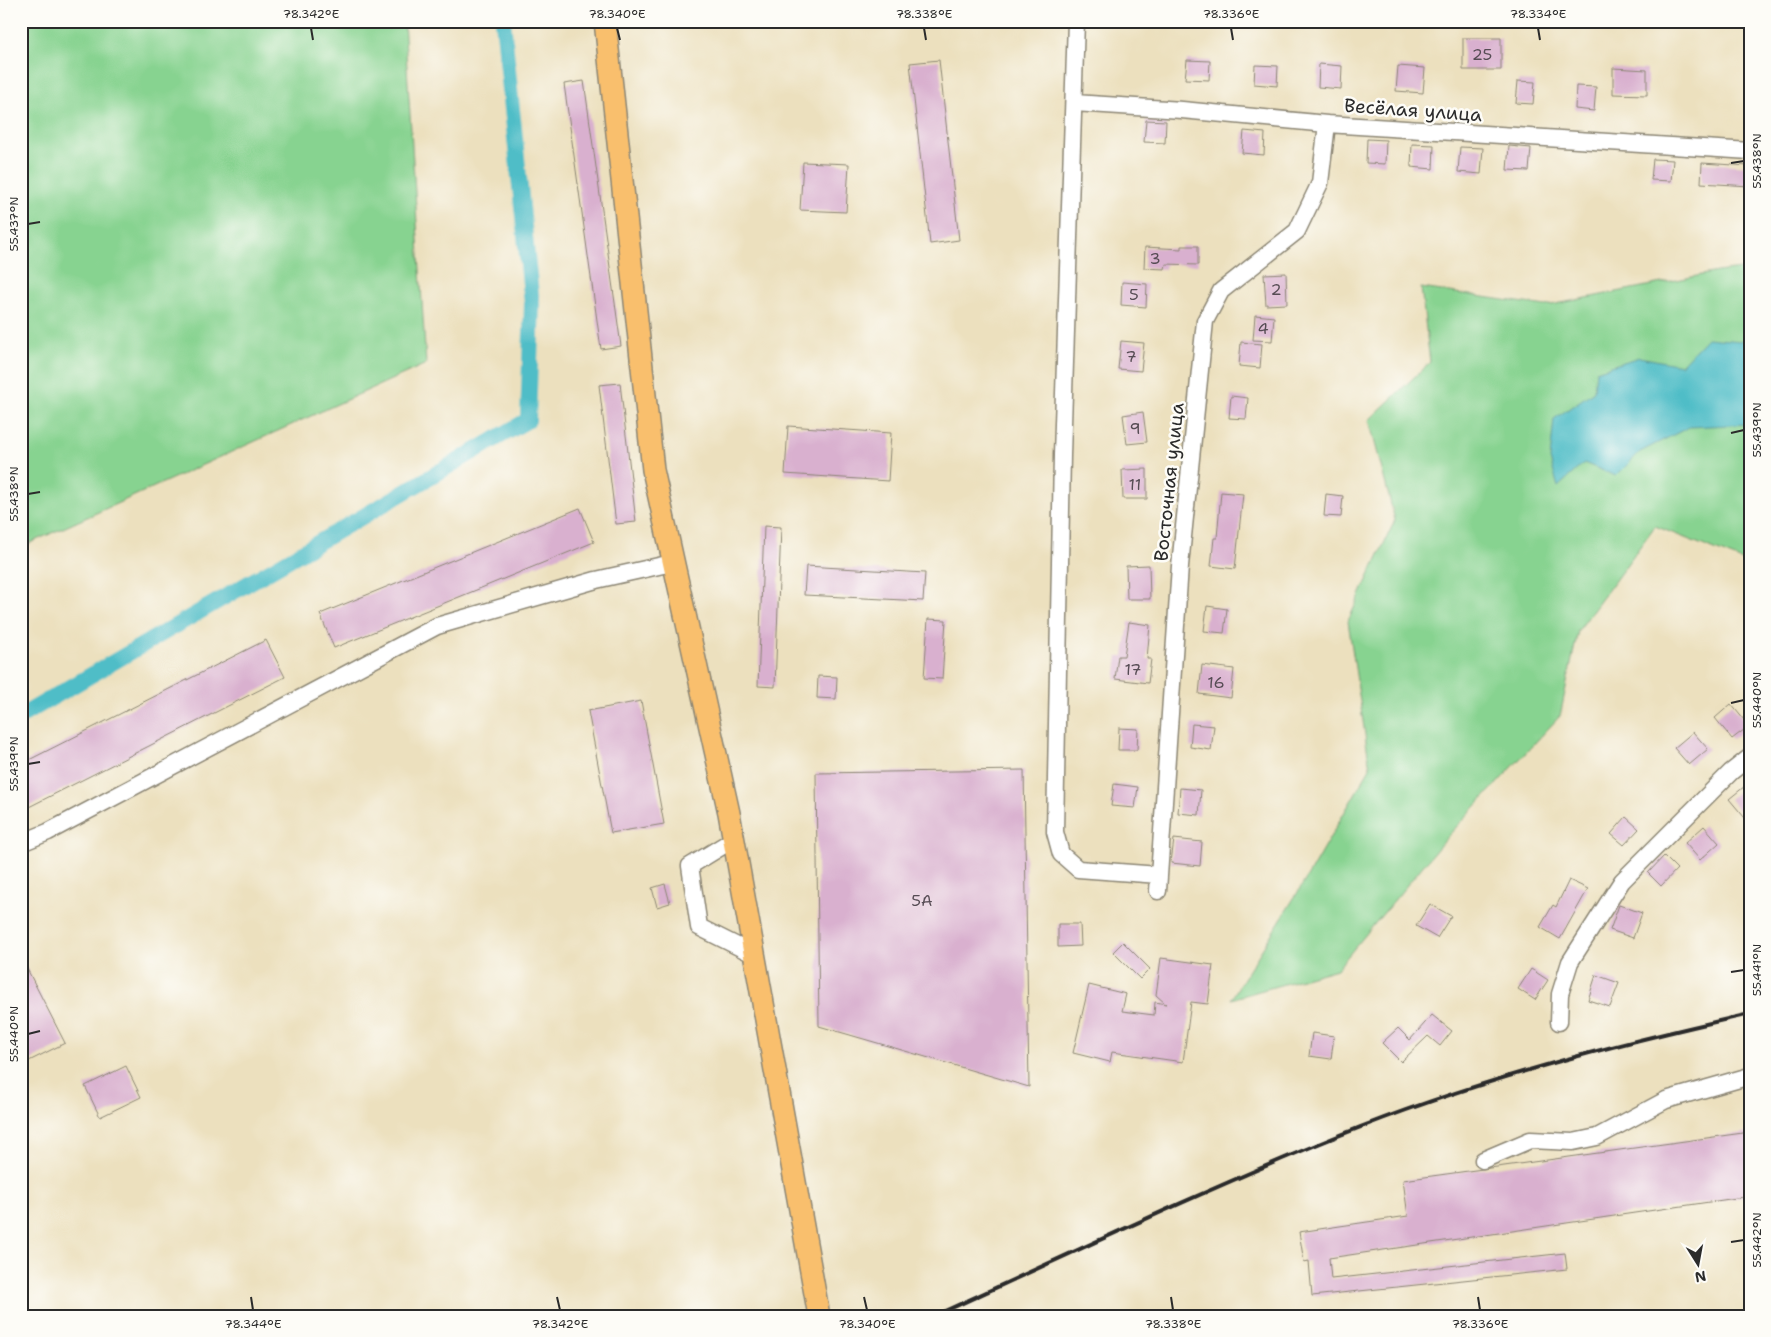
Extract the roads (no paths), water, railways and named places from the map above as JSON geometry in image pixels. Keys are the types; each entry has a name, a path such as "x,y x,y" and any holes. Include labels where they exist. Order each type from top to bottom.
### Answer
{"main road":[{"path":"605,21 653,470 672,563 703,686 734,840 818,1316"}],"street":[{"path":"1074,103 1076,21"},
{"name":"Весёлая улица","path":"1074,103 1182,110 1327,124 1750,152"},
{"name":"Восточная улица","path":"1074,103 1062,455 1055,832 1061,854 1078,869 1159,883 1180,566 1206,321 1221,291 1296,231 1320,183 1327,124"},
{"path":"21,844 48,832 436,626 596,580 672,563"},
{"path":"1559,1022 1560,994 1570,962 1622,881 1731,772 1750,757"},
{"path":"734,840 690,866 699,927 754,955"},
{"path":"1483,1160 1530,1140 1573,1142 1597,1137 1666,1100 1750,1076"}],"water":[{"path":"1750,330 1750,424 1689,427 1640,452 1616,476 1584,463 1558,487 1550,459 1554,419 1594,391 1596,371 1639,357 1681,365 1707,338 1742,341"}],"waterway":[{"path":"21,716 528,420 532,304 503,21"}],"railway":[{"path":"934,1316 1236,1179 1388,1117 1541,1066 1750,1014"}]}
